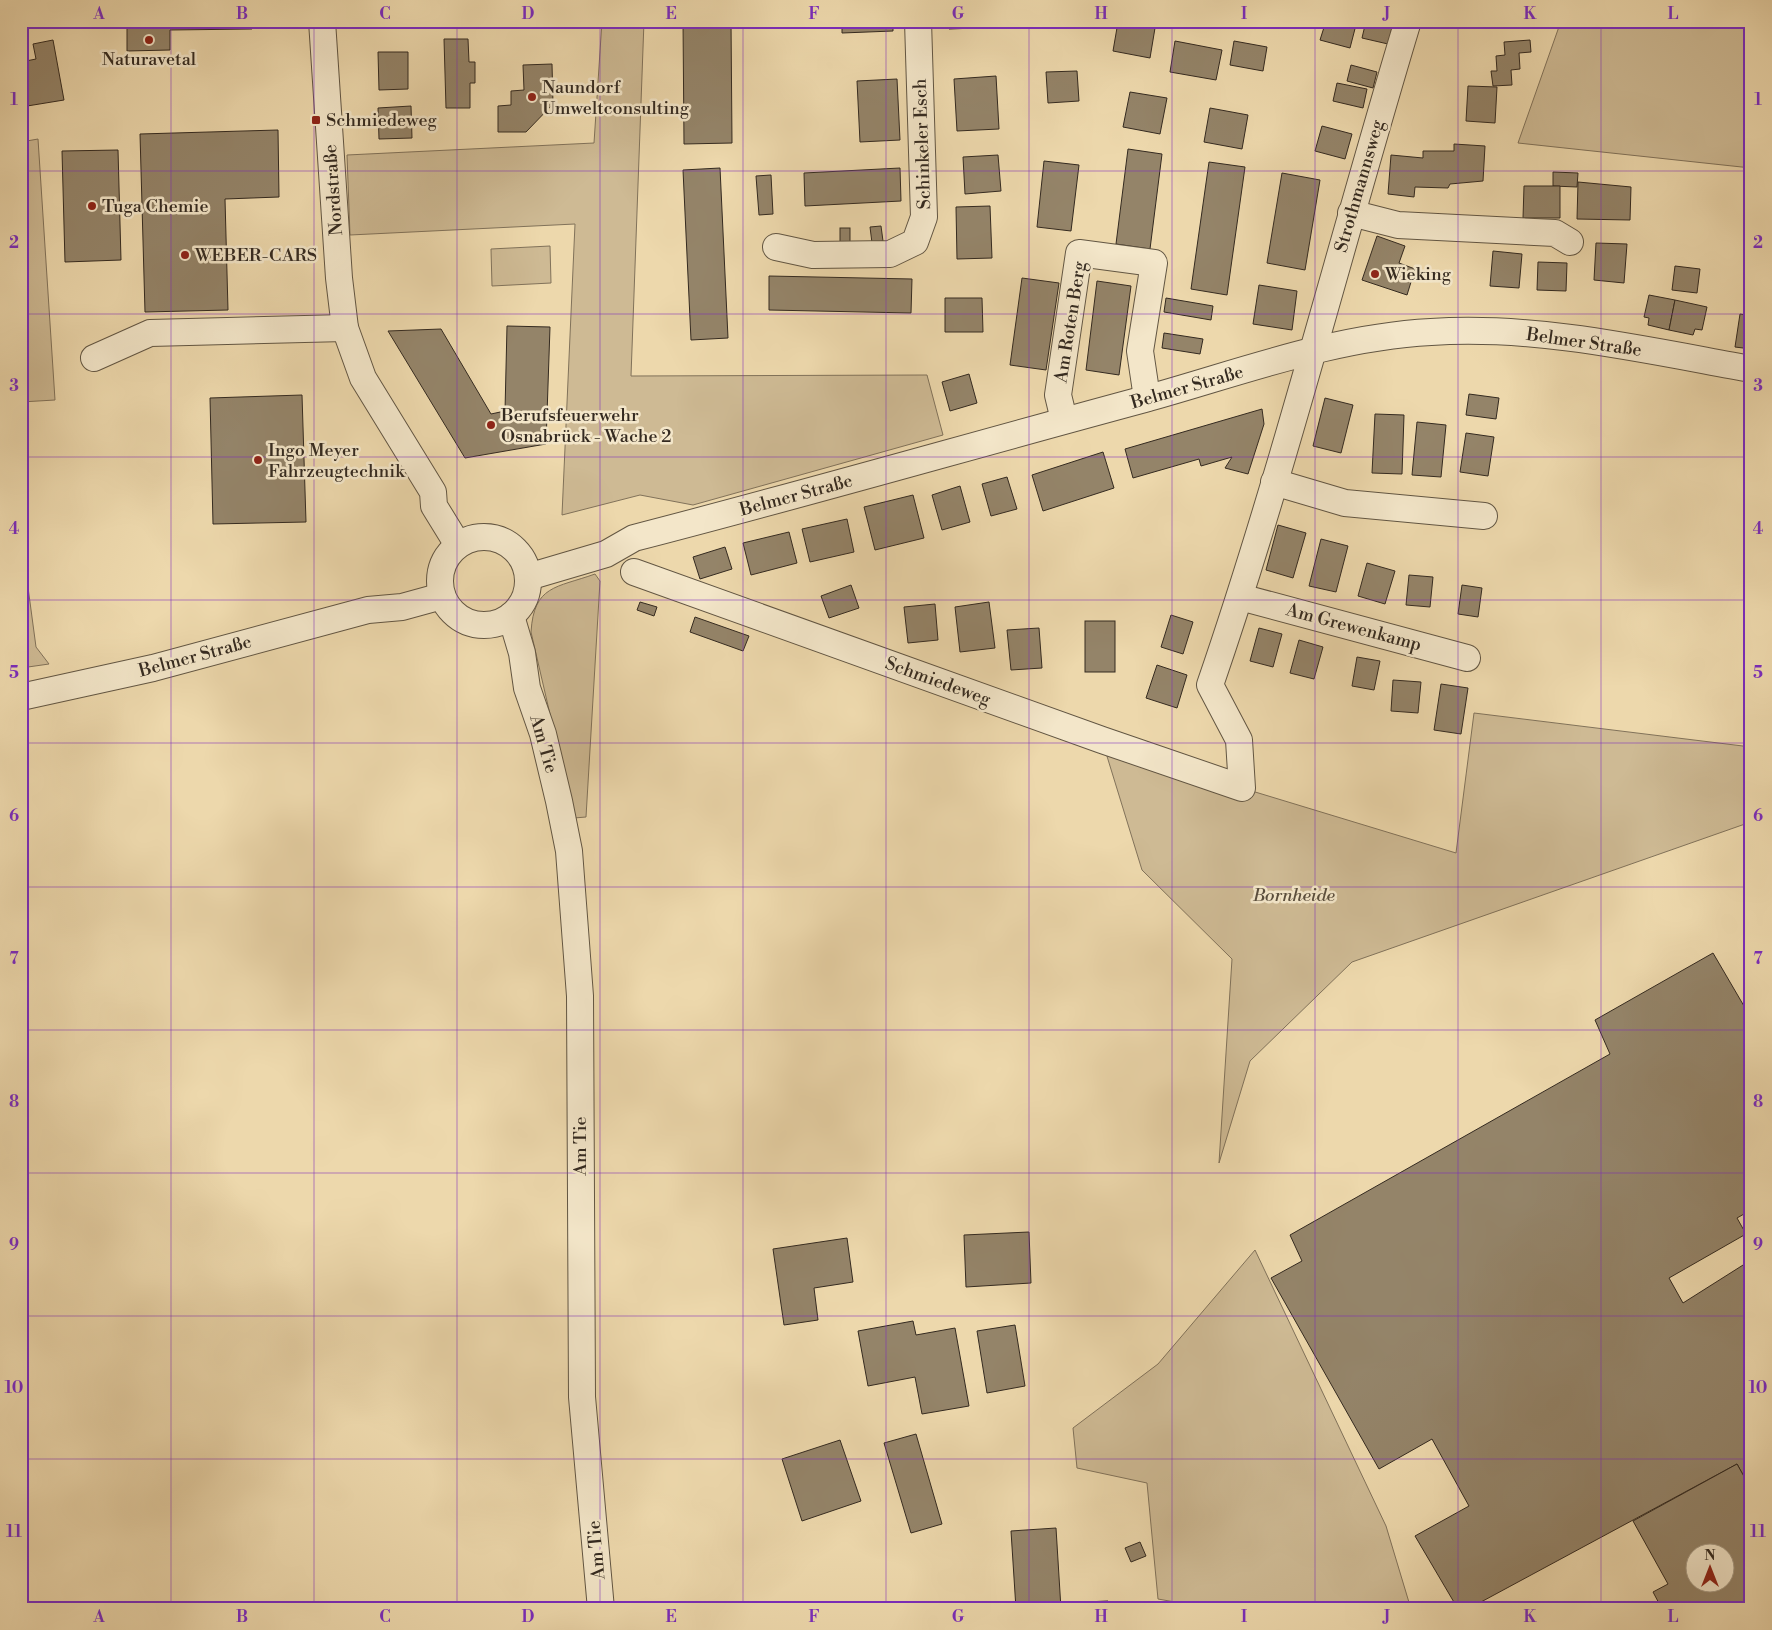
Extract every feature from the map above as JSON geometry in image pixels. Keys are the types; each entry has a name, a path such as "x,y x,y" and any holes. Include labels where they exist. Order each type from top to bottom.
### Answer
{"street":[{"name":"Nordstraße","path":"322,21 338,270 345,328 363,378 433,492 434,506 465,541"},
{"name":"Schinkeler Esch","path":"776,247 813,256 890,254 915,242 924,217 918,21"},
{"name":"Strothmannsweg","path":"1312,352 1408,21"},
{"path":"1351,213 1398,225 1555,233 1570,242"},
{"name":"Am Roten Berg","path":"1064,420 1058,395 1079,253 1154,263 1140,351 1147,398"},
{"path":"94,358 150,333 345,328"},
{"name":"Belmer Straße","path":"525,569 607,538 634,538 967,449 1064,420 1312,352 1373,338 1432,332 1520,333 1627,346 1751,369"},
{"path":"1240,597 1293,424 1312,352"},
{"path":"1274,482 1345,503 1484,516"},
{"path":"486,536 502,540 519,553 525,569 528,590 522,604 503,620 485,625 470,623 458,617 447,606 441,588 442,566 447,556 465,541 486,536"},
{"name":"Schmiedeweg","path":"634,572 1102,740 1242,788 1239,740 1210,686 1240,597"},
{"name":"Belmer Straße","path":"21,697 153,668 368,610 398,594 441,588"},
{"name":"Am Grewenkamp","path":"1240,597 1468,658"},
{"name":"Am Tie","path":"503,620 522,653 527,688 543,734 569,851 580,996 582,1397 601,1609"}],"green space":[{"path":"602,21 644,21 631,376 927,375 943,435 693,505 640,495 562,515 575,224 350,235 347,155 594,143"},
{"path":"1561,21 1751,21 1751,168 1518,143"},
{"path":"38,139 55,400 21,402 21,142"},
{"path":"550,246 551,283 492,286 491,249"},
{"path":"21,535 36,647 49,664 21,668"},
{"path":"595,574 600,581 586,817 574,818 531,632 533,617 542,597 558,586"},
{"name":"Bornheide","path":"1474,713 1751,747 1751,825 1745,824 1352,962 1250,1061 1219,1163 1232,959 1142,870 1102,740 1242,788 1456,853"},
{"path":"1255,1250 1386,1526 1411,1609 1186,1609 1186,1604 1158,1599 1147,1483 1077,1468 1073,1428 1158,1364"}],"building":[{"name":"Naturavetal","path":"127,21 251,21 252,29 170,30 170,50 127,51"},
{"path":"683,21 731,21 732,143 684,144"},
{"path":"842,21 893,21 893,31 842,33"},
{"path":"948,21 976,21 976,28 949,29"},
{"path":"993,21 1028,21 1028,25 993,26"},
{"path":"1050,21 1091,21 1091,27 1050,28"},
{"path":"1326,21 1357,21 1350,48 1320,40"},
{"path":"1366,21 1393,24 1388,44 1362,38"},
{"path":"1118,22 1155,28 1150,58 1113,51"},
{"path":"444,39 468,39 469,62 475,62 475,83 470,83 470,108 446,108"},
{"path":"53,40 64,100 21,107 21,62 36,59 33,44"},
{"path":"1530,40 1531,52 1519,53 1520,69 1511,70 1512,85 1493,86 1491,71 1497,71 1496,56 1505,55 1504,42"},
{"path":"1175,41 1222,50 1216,80 1170,72"},
{"path":"1234,41 1267,47 1263,71 1230,65"},
{"path":"378,52 408,52 408,89 379,90"},
{"name":"Naundorf Umweltconsulting","path":"552,64 553,104 526,132 498,132 498,106 511,105 511,91 524,90 523,65"},
{"path":"1351,65 1377,72 1373,88 1347,81"},
{"path":"1077,71 1079,101 1048,103 1046,72"},
{"path":"996,76 999,129 957,131 954,79"},
{"path":"897,79 900,140 860,142 857,81"},
{"path":"1337,83 1367,89 1363,108 1333,101"},
{"path":"1468,86 1497,87 1495,123 1466,121"},
{"path":"1130,92 1167,98 1160,134 1123,127"},
{"path":"411,106 412,138 379,139 378,108"},
{"path":"1210,108 1248,115 1242,149 1204,142"},
{"path":"1322,126 1352,134 1345,159 1315,151"},
{"name":"WEBER-CARS","path":"278,130 279,197 225,199 228,310 145,312 140,134"},
{"path":"1454,144 1485,146 1483,181 1450,184 1448,188 1415,187 1414,197 1388,194 1391,155 1423,158 1423,151 1454,151"},
{"path":"1128,149 1162,154 1150,249 1116,244"},
{"name":"Tuga Chemie","path":"118,150 121,260 65,262 62,151"},
{"path":"998,155 1001,191 965,194 963,157"},
{"path":"1044,161 1079,165 1071,231 1037,227"},
{"path":"1209,162 1245,167 1227,295 1191,289"},
{"path":"720,168 728,338 691,340 683,170"},
{"path":"900,168 901,201 805,206 804,173"},
{"path":"1553,172 1578,173 1577,187 1553,186"},
{"path":"1282,173 1320,180 1305,270 1267,263"},
{"path":"771,175 773,214 759,215 756,176"},
{"path":"1578,182 1631,187 1630,220 1577,219"},
{"path":"1524,186 1560,186 1560,218 1523,218"},
{"path":"990,206 992,258 957,259 956,207"},
{"path":"881,226 883,241 872,243 870,227"},
{"path":"840,228 850,228 850,243 840,243"},
{"path":"1377,236 1405,246 1399,263 1415,269 1407,295 1362,280"},
{"path":"1596,243 1627,244 1624,283 1594,280"},
{"path":"1493,251 1522,254 1519,288 1490,286"},
{"path":"1538,262 1567,263 1566,291 1537,290"},
{"path":"1675,266 1700,269 1697,293 1672,290"},
{"path":"769,276 912,279 911,313 769,310"},
{"path":"1022,278 1059,283 1046,370 1010,365"},
{"path":"1097,281 1131,286 1119,375 1086,370"},
{"path":"1259,285 1297,291 1292,330 1253,324"},
{"path":"1649,295 1675,300 1669,330 1648,325 1649,318 1644,317"},
{"path":"945,298 982,298 983,332 945,332"},
{"path":"1166,298 1213,306 1211,320 1164,312"},
{"path":"1675,300 1707,307 1702,330 1695,329 1693,335 1669,330"},
{"path":"1740,314 1751,316 1751,349 1735,347"},
{"path":"507,326 550,327 546,444 465,458 388,331 441,329 491,414 505,411"},
{"path":"1164,333 1203,339 1200,354 1162,348"},
{"path":"969,374 977,403 950,411 942,382"},
{"path":"1469,394 1499,398 1496,419 1466,415"},
{"name":"Ingo Meyer Fahrzeugtechnik","path":"302,395 306,522 213,524 210,398"},
{"path":"1325,398 1353,405 1341,453 1313,446"},
{"path":"1262,409 1264,424 1248,474 1225,468 1232,457 1201,466 1199,459 1133,478 1125,449"},
{"path":"1375,414 1404,415 1402,474 1372,473"},
{"path":"1417,422 1446,425 1441,477 1412,475"},
{"path":"1466,433 1494,437 1488,476 1460,472"},
{"path":"1103,452 1114,488 1043,511 1032,475"},
{"path":"1007,477 1017,509 991,516 982,484"},
{"path":"960,486 970,522 942,530 932,495"},
{"path":"913,495 924,538 875,550 864,507"},
{"path":"847,519 854,552 810,562 802,529"},
{"path":"1278,525 1306,533 1293,578 1266,570"},
{"path":"789,532 797,563 751,575 743,543"},
{"path":"1321,539 1348,546 1336,592 1309,586"},
{"path":"725,547 732,569 700,579 693,557"},
{"path":"1367,563 1395,571 1385,604 1358,596"},
{"path":"1409,575 1433,577 1430,607 1406,605"},
{"path":"851,585 859,608 829,618 821,596"},
{"path":"1462,585 1482,588 1478,617 1458,614"},
{"path":"640,602 657,607 654,616 637,610"},
{"path":"989,602 995,648 960,652 955,607"},
{"path":"935,604 938,640 908,643 904,607"},
{"path":"1171,615 1193,622 1183,654 1161,647"},
{"path":"695,617 749,636 743,651 690,632"},
{"path":"1085,621 1115,621 1115,672 1085,672"},
{"path":"1039,628 1042,668 1011,670 1007,630"},
{"path":"1259,628 1282,634 1273,667 1250,661"},
{"path":"1299,640 1323,647 1314,679 1290,673"},
{"path":"1357,657 1380,661 1374,690 1352,686"},
{"path":"1157,665 1187,675 1177,708 1146,698"},
{"path":"1393,680 1421,682 1418,713 1391,711"},
{"path":"1441,684 1468,688 1461,734 1434,730"},
{"path":"1713,953 1751,1018 1751,1210 1737,1218 1746,1234 1669,1278 1683,1303 1751,1260 1751,1489 1737,1464 1468,1609 1458,1609 1415,1536 1469,1506 1432,1439 1379,1469 1271,1278 1302,1261 1290,1235 1610,1054 1595,1020"},
{"path":"1029,1232 1031,1283 966,1287 964,1235"},
{"path":"847,1238 853,1282 814,1288 818,1320 784,1325 773,1249"},
{"path":"913,1321 916,1335 955,1328 969,1406 922,1414 915,1377 868,1386 858,1331"},
{"path":"1015,1325 1025,1386 987,1393 977,1331"},
{"path":"916,1434 942,1524 911,1533 884,1443"},
{"path":"840,1440 861,1501 802,1521 782,1459"},
{"path":"1737,1464 1751,1489 1751,1609 1662,1609 1653,1592 1668,1584 1633,1521"},
{"path":"1056,1528 1061,1609 1016,1609 1011,1531"},
{"path":"1140,1542 1146,1556 1131,1562 1125,1548"},
{"path":"1108,1601 1109,1609 1085,1609 1085,1602"}],"place":[{"name":"Naturavetal","path":"149,40"},
{"name":"Naundorf Umweltconsulting","path":"532,97"},
{"name":"Schmiedeweg","path":"316,120"},
{"name":"Tuga Chemie","path":"92,206"},
{"name":"WEBER-CARS","path":"185,255"},
{"name":"Wieking","path":"1375,274"},
{"name":"Berufsfeuerwehr Osnabrück - Wache 2","path":"491,425"},
{"name":"Ingo Meyer Fahrzeugtechnik","path":"258,460"}]}
